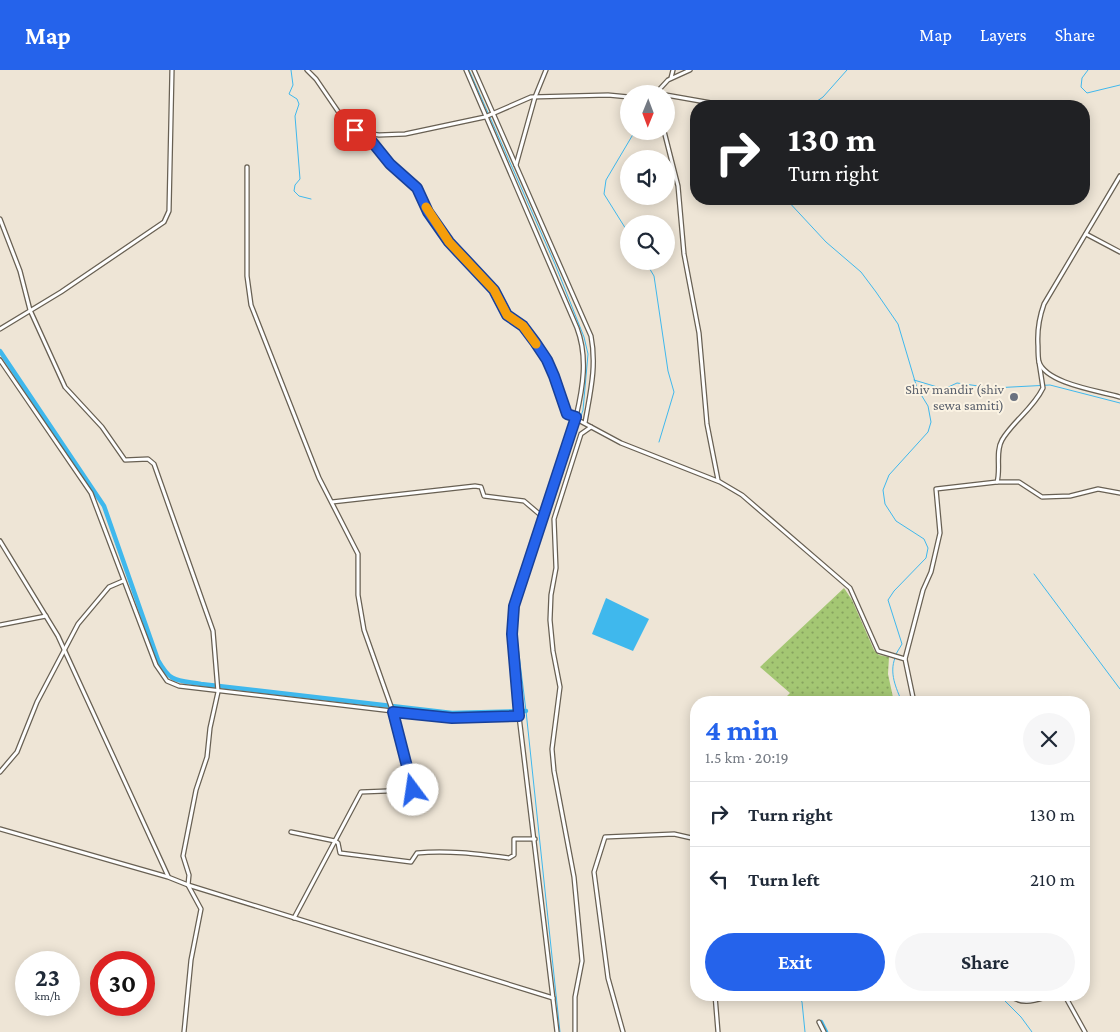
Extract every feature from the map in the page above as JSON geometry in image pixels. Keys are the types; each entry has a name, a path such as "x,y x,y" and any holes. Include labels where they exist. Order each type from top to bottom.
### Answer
{"street":[{"path":"0,328 61,292 164,222 169,211 172,70"},
{"path":"307,70 346,124 365,133 406,134 485,117 527,98 608,95 620,97"},
{"path":"466,70 583,343 585,363 580,420"},
{"path":"474,70 591,336 595,356 594,375 580,420 544,518 512,616 519,716 557,1032"},
{"path":"516,166 535,97 546,70"},
{"path":"671,78 673,70"},
{"path":"664,85 671,78 690,70"},
{"path":"675,97 694,100"},
{"path":"365,133 390,164 417,188 428,212 449,242 494,290 507,315 523,326 535,342 547,360 567,414 621,443 718,481 742,495 850,588 878,652 905,659"},
{"path":"665,140 676,174 684,254 699,333 707,424 718,481"},
{"path":"246,167 247,276 251,305 319,478 358,554 358,595 364,630 393,712 413,790 361,792 294,918"},
{"path":"997,482 999,446 1002,439 1027,413 1043,388 1037,338 1044,304 1120,176"},
{"path":"0,219 20,271 30,310 65,388 102,427 125,460 148,460 154,464 213,630 218,692 210,728 207,757 196,790 187,827 183,856 189,875 188,885 201,909 201,918 191,960 184,1032"},
{"path":"1086,234 1120,252"},
{"path":"0,360 91,492 123,582 162,676 172,684 218,692 452,718 519,716"},
{"path":"1039,362 1045,371 1060,380 1120,397"},
{"path":"575,1032 575,997 582,961 574,877 554,771 553,743 560,686 553,651 551,595 556,568 554,519 581,434 591,426"},
{"path":"913,696 905,659 923,590 931,572 940,533 936,489 997,482 1019,482 1042,496 1070,496 1098,489 1120,493"},
{"path":"332,502 475,486 481,488 484,496 524,501 544,518"},
{"path":"0,541 64,649 168,877"},
{"path":"0,772 17,752 37,702 78,624 109,587 123,582"},
{"path":"0,625 46,616"},
{"path":"0,829 168,877 188,885 553,998"},
{"path":"291,832 335,841 338,843 340,853 411,862 416,853 437,851 456,851 509,858 514,855 514,840 535,839"},
{"path":"623,1032 608,978 594,872 605,837 674,834 690,838"},
{"path":"715,1001 718,1032"},
{"path":"1019,1001 1025,1003 1032,1001"},
{"path":"1068,1001 1085,1032"},
{"path":"819,1022 824,1032"}],"green space":[{"path":"844,588 852,600 874,650 879,655 889,657 888,674 893,696 787,696 790,693 760,667"}],"water":[{"path":"606,598 649,619 633,651 592,634"}],"waterway":[{"path":"291,70 293,85 289,94 297,99 299,104 295,116 300,179 295,185 294,191 299,196 311,199"},
{"path":"469,70 555,264 584,337 588,354 583,410 520,595"},
{"path":"819,100 847,70"},
{"path":"1088,70 1082,78 1081,87 1087,93 1120,85"},
{"path":"620,220 604,194 606,180 630,140"},
{"path":"792,205 826,242 861,272 898,324 917,388 928,406 931,422 928,432 889,475 883,490 885,504 896,521 924,539 928,548 926,558 894,591 888,600 902,644 896,654"},
{"path":"650,270 654,276 668,371 674,392 659,442"},
{"path":"0,351 104,506 158,660 171,677 180,681 201,684 452,713 526,711"},
{"path":"914,380 944,389 957,383 993,388 1050,385 1120,403"},
{"path":"1034,574 1120,689"},
{"path":"516,608 515,622 560,1032"},
{"path":"895,658 893,675 900,696"},
{"path":"801,1001 805,1032"},
{"path":"1005,1001 1021,1017 1032,1032"},
{"path":"821,1022 826,1032"}],"slow traffic":[{"path":"426,207 449,242 497,294 507,315 523,326 536,344"}],"place":[{"name":"Shiv mandir (shiv sewa samiti)","path":"1014,397"}],"route":[{"path":"355,130 365,133 390,164 417,188 428,212 449,242 494,290 507,315 519,322 535,342 547,360 567,414 576,417 512,616 519,716 463,719 393,712 413,790"}]}
